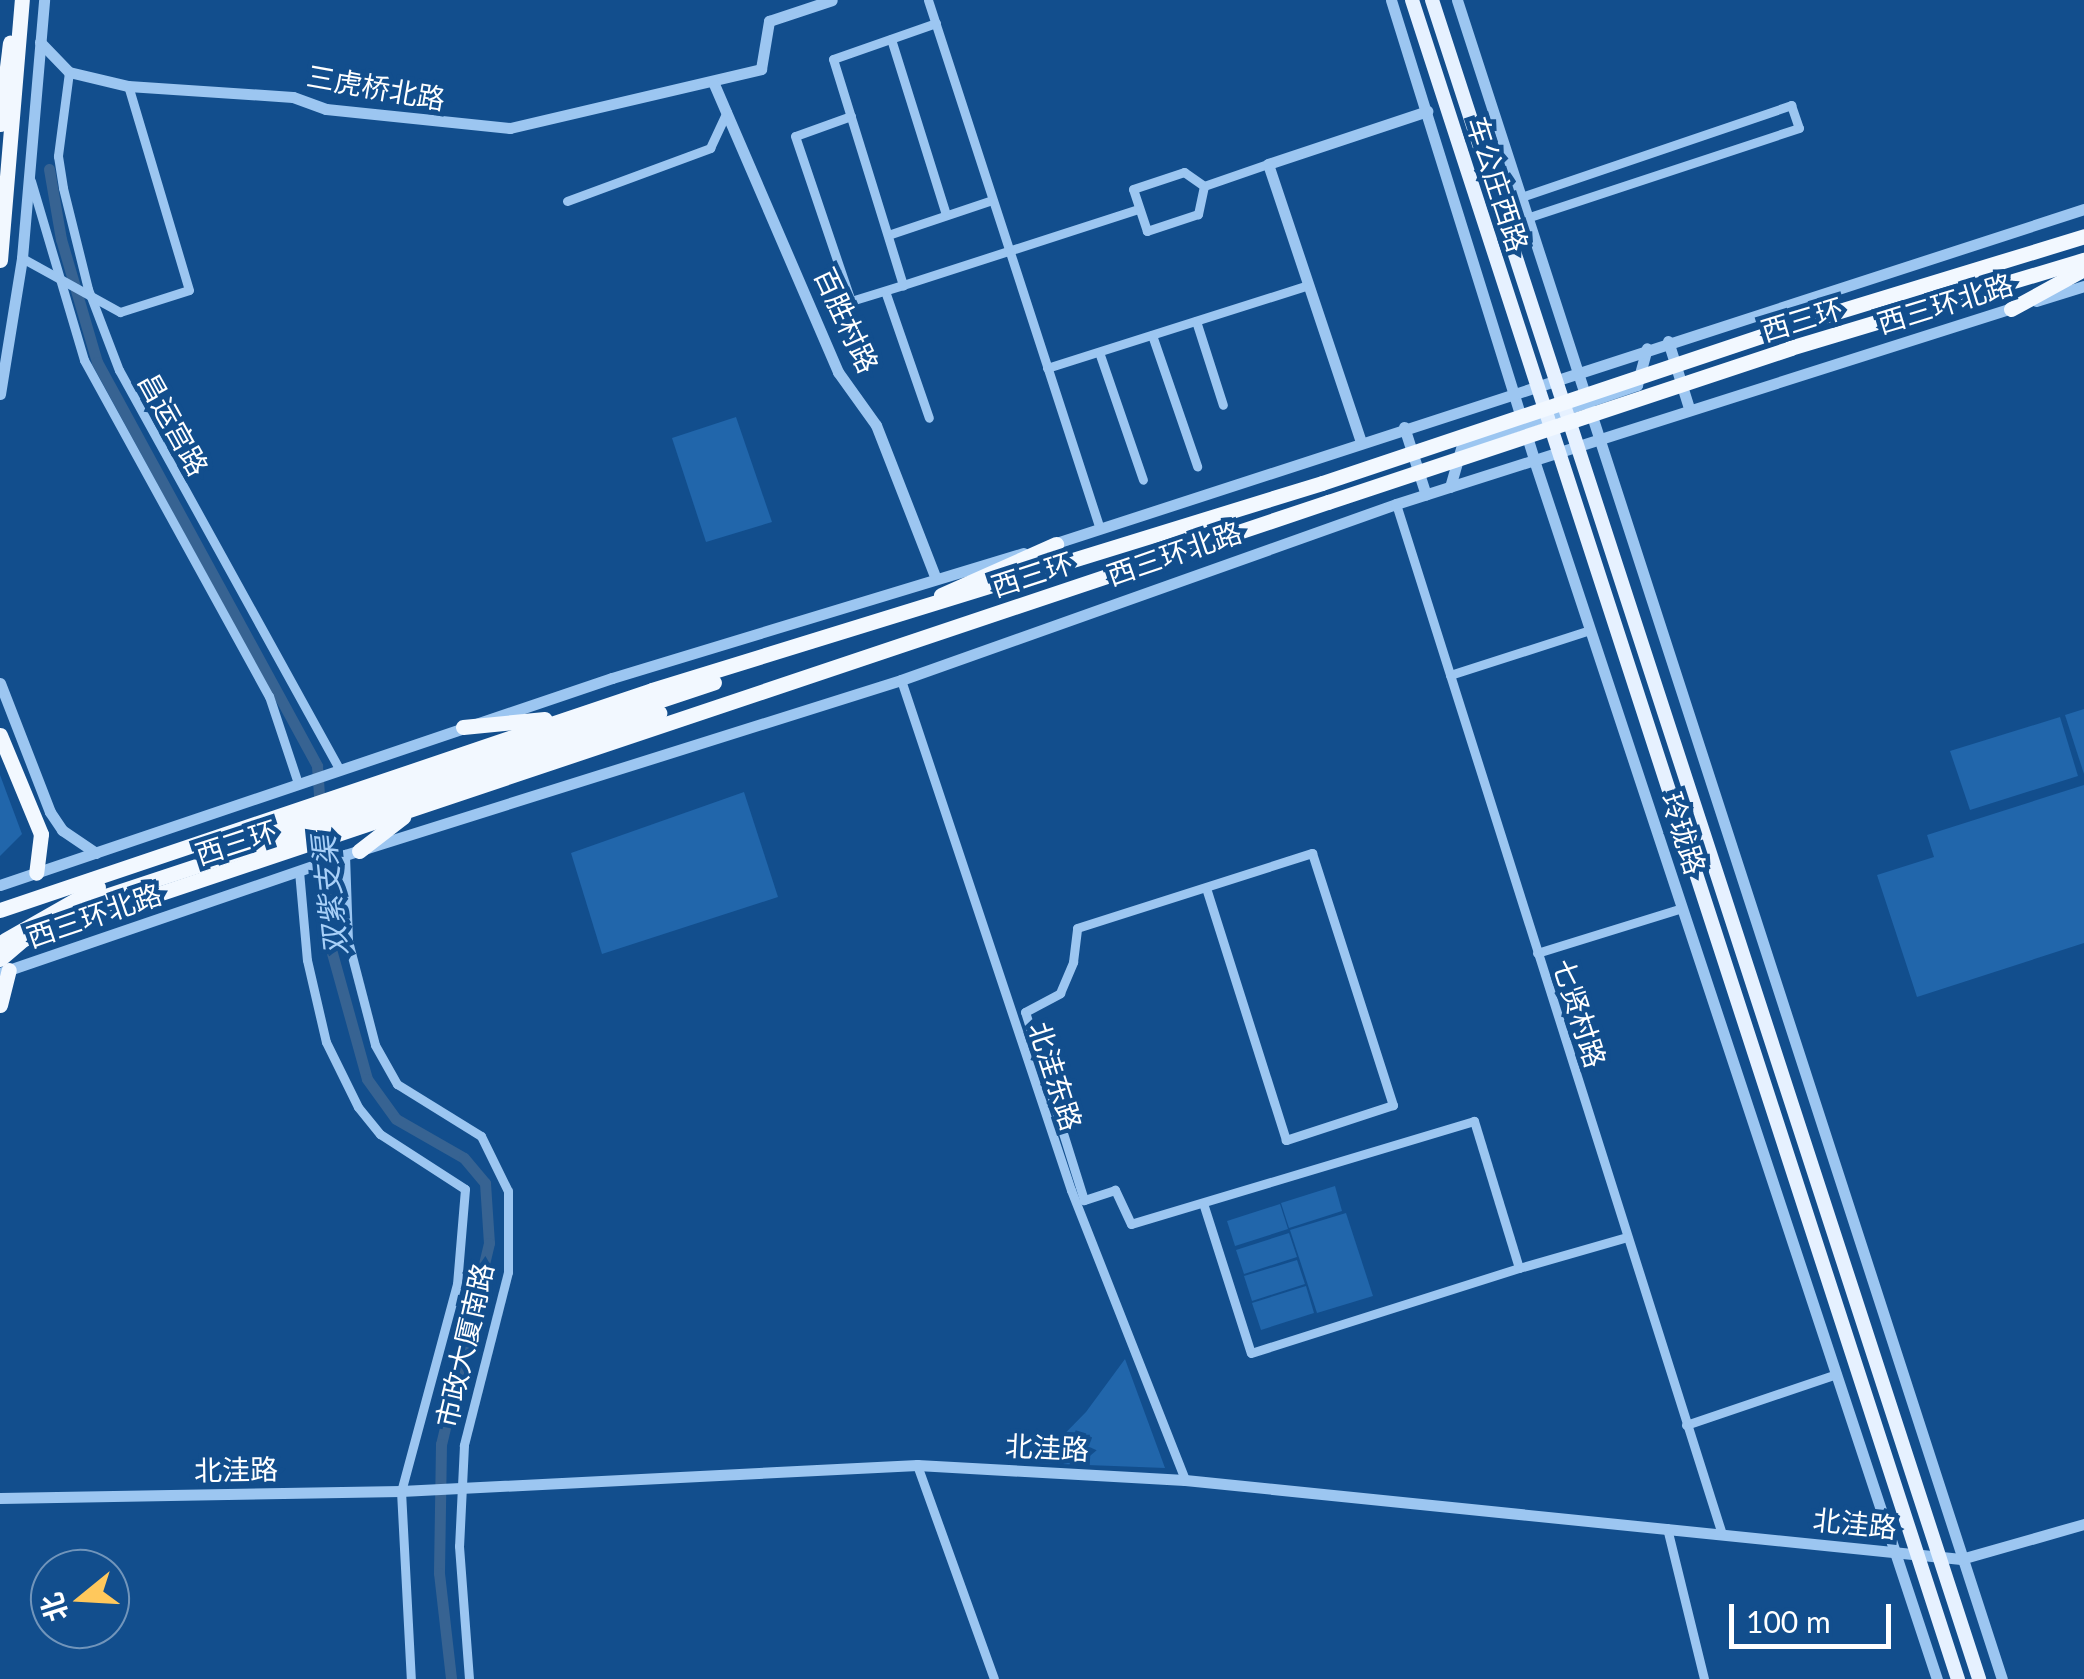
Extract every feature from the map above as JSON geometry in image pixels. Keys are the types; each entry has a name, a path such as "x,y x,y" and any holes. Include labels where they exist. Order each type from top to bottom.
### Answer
{"highway":[{"path":"0,124 18,0"},
{"path":"0,260 18,0"},
{"name":"西三环","path":"0,910 574,716 1322,483 1784,328 2080,237"},
{"name":"西三环","path":"0,946 1790,348 2084,260"},
{"path":"2011,308 2084,269"},
{"path":"874,625 1056,544"},
{"path":"0,1005 3,967 84,903 658,708 788,652"},
{"path":"0,946 58,905 108,883 658,708 797,678"},
{"path":"463,727 574,716"},
{"path":"0,736 41,834 36,874"},
{"path":"352,853 416,808"}],"main road":[{"name":"车公庄西路","path":"1412,0 1546,416"},
{"name":"车公庄西路","path":"1432,0 1564,410"},
{"name":"玲珑路","path":"1564,410 1979,1679"},
{"name":"玲珑路","path":"1546,416 1958,1679"}],"street":[{"path":"0,394 22,258 44,0"},
{"name":"三虎桥北路","path":"69,72 128,86 294,98 326,110 510,128 714,84 761,70 768,22 832,0"},
{"path":"928,0 1100,529"},
{"name":"玲珑路","path":"1391,0 1517,390 1534,460 1937,1679"},
{"name":"玲珑路","path":"1458,0 2002,1679"},
{"path":"903,285 833,59 936,23"},
{"path":"891,39 946,215"},
{"path":"40,42 69,72"},
{"name":"昌运宫路","path":"69,72 58,156 88,289 146,426 340,768"},
{"name":"百胜村路","path":"714,84 838,372 876,425 935,576"},
{"path":"22,258 88,289 120,312 190,290 128,86"},
{"path":"1498,205 1791,105 1799,128 1504,225"},
{"path":"1204,186 1427,111"},
{"path":"568,200 710,148 728,112"},
{"path":"851,116 795,136 851,301 1139,208"},
{"path":"1268,164 1361,442"},
{"path":"1184,172 1204,186 1198,214 1146,231 1133,189 1184,172"},
{"path":"29,174 53,270 84,360 268,696 298,783"},
{"path":"888,234 992,200"},
{"name":"西三环北路","path":"36,874 463,727 935,576 1056,544 1554,377 2084,208"},
{"path":"1047,368 1308,285"},
{"name":"西三环北路","path":"3,967 900,680 1426,494 2084,286"},
{"path":"884,291 928,418"},
{"path":"1196,321 1223,405"},
{"path":"1152,335 1197,466"},
{"path":"1668,342 1690,408"},
{"path":"1450,487 1462,446 1637,385 1647,348"},
{"path":"1099,352 1143,480"},
{"path":"1404,427 1426,494"},
{"name":"七贤村路","path":"1396,504 1722,1534"},
{"path":"1450,675 1590,630"},
{"name":"北洼东路","path":"900,680 1071,1190 1185,1480"},
{"path":"0,684 50,812 96,853"},
{"name":"市政大厦南路","path":"352,853 348,941 375,1045 397,1084 482,1136 508,1191 508,1272 464,1444 457,1488 469,1679"},
{"path":"1206,888 1286,1140 1393,1106 1312,853 1077,928 1073,962 1060,993 1025,1012 1084,1200 1116,1190 1131,1224 1474,1121 1519,1268"},
{"path":"299,871 307,960 326,1042 358,1107 380,1134 465,1188 458,1284 405,1491 411,1679"},
{"path":"0,885 36,874"},
{"path":"1537,953 1682,908"},
{"path":"1204,1203 1250,1353 1627,1237"},
{"path":"1686,1425 1837,1374"},
{"path":"918,1465 994,1679"},
{"name":"北洼路","path":"0,1498 405,1491 918,1465 1185,1480 1961,1558 2084,1524"},
{"path":"1667,1528 1704,1679"}],"shaded area":[{"path":"736,417 772,522 706,542 672,438"},
{"path":"2084,709 2084,774 2065,715"},
{"path":"2060,717 2078,776 1970,810 1950,751"},
{"path":"0,775 22,834 0,856"},
{"path":"2084,785 2084,943 1917,997 1877,875 1934,857 1927,835"},
{"path":"744,792 778,897 602,954 571,853"},
{"path":"1335,1186 1342,1211 1289,1228 1281,1203"},
{"path":"1280,1204 1288,1229 1235,1246 1227,1221"},
{"path":"1346,1213 1373,1296 1317,1313 1290,1230"},
{"path":"1289,1233 1297,1257 1244,1274 1236,1250"},
{"path":"1297,1260 1305,1284 1252,1301 1244,1276"},
{"path":"1306,1286 1314,1313 1261,1330 1252,1303"},
{"path":"1125,1359 1165,1468 1036,1463 1086,1412"}],"waterway":[{"name":"双紫支渠","path":"49,169 61,239 97,362 317,766 320,809"},
{"name":"双紫支渠","path":"322,832 329,942 367,1079 396,1119 464,1158 485,1183 489,1243 441,1444 439,1573 451,1679"}]}
